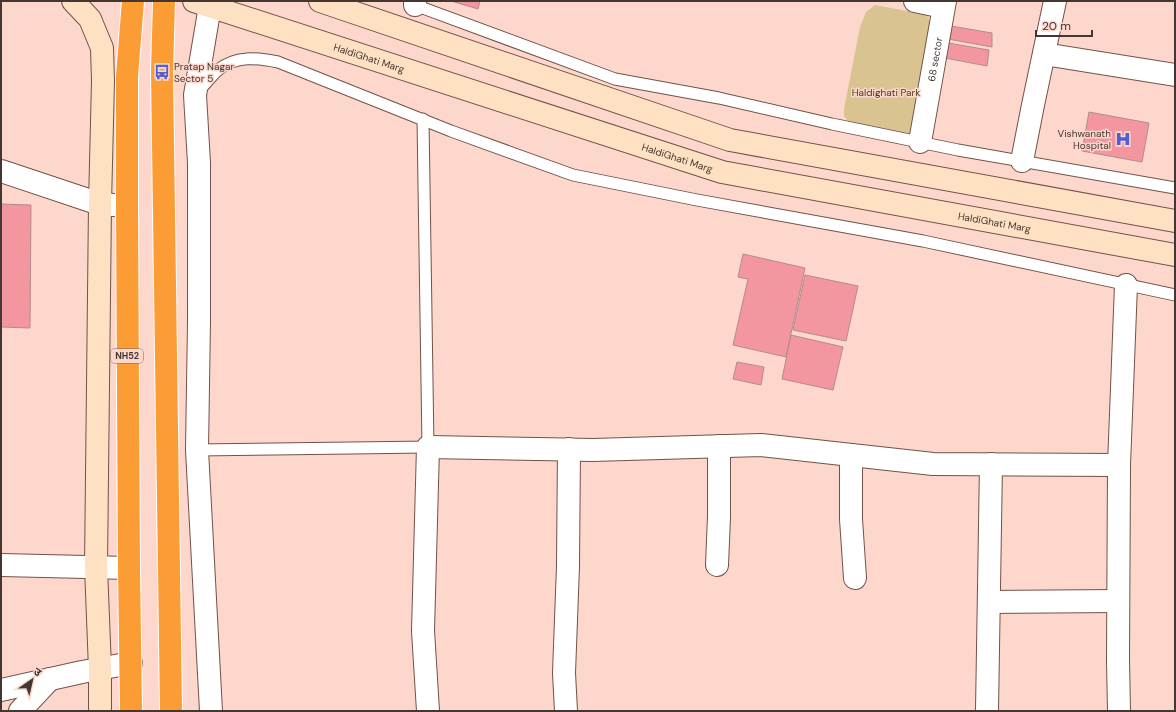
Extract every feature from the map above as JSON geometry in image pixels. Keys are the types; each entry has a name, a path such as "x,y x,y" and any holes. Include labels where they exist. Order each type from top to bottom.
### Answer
{"highway":[{"name":"NH52","path":"131,711 127,76 133,1"},
{"path":"164,1 162,72 171,711"}],"street":[{"path":"73,1 90,19 102,48 103,81 100,204 96,567 100,711"},
{"path":"320,1 730,140 1175,221"},
{"path":"915,1 944,4"},
{"path":"1022,161 1032,105 1055,1"},
{"path":"202,4 195,95 199,163 197,450 211,711"},
{"name":"HaldiGhati Marg","path":"202,4 722,172 1175,255"},
{"name":"68 sector","path":"920,142 944,4"},
{"path":"1044,54 1175,75"},
{"path":"1,171 100,204 127,206"},
{"path":"1119,711 1119,465 1126,285"},
{"path":"428,711 423,631 428,447 594,450 761,444 933,464 1119,465"},
{"path":"717,565 719,518 718,446"},
{"path":"566,711 564,673 568,566 569,449"},
{"path":"851,455 851,519 855,578"},
{"path":"987,711 991,464"},
{"path":"1,565 129,568"},
{"path":"989,602 1118,601"},
{"path":"1,690 131,663"},
{"path":"20,711 50,679"}],"lane":[{"path":"412,2 615,79 719,98 832,124 958,150 1175,188"},
{"path":"195,95 219,69 235,60 256,58 278,62 422,119 573,175 697,200 923,241 1175,295"},
{"path":"197,450 428,447 422,119"}],"green space":[{"name":"Haldighati Park","path":"875,5 923,14 928,17 934,31 913,136 851,125 844,116 844,109 860,27 866,12"}],"building":[{"path":"451,1 480,1 478,9"},
{"path":"951,26 992,33 992,47 948,39"},
{"path":"948,43 989,50 987,66 945,58"},
{"path":"1089,112 1149,123 1142,162 1082,151"},
{"path":"1,204 31,205 30,328 1,327"},
{"path":"743,254 805,268 786,357 733,345 748,279 738,277"},
{"path":"805,275 858,286 846,341 793,330"},
{"path":"791,335 843,347 833,390 782,379"},
{"path":"737,362 764,367 761,385 733,379"}],"place":[{"name":"Pratap Nagar Sector 5","path":"162,72"},
{"name":"Vishwanath Hospital","path":"1123,139"}]}
